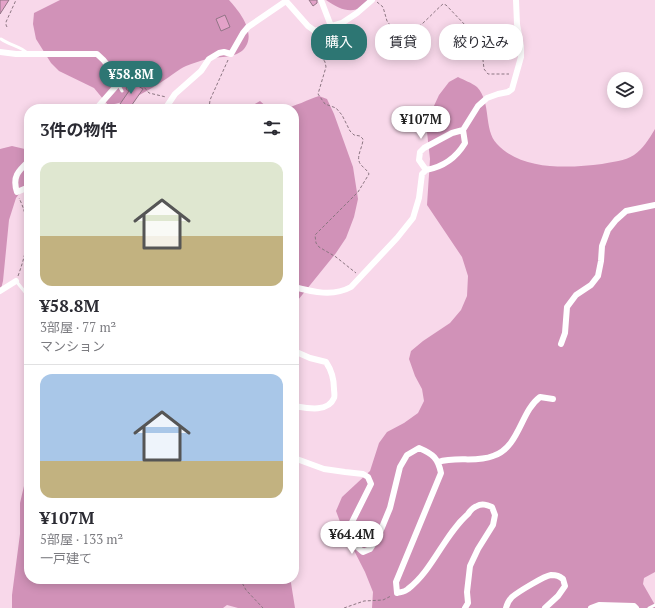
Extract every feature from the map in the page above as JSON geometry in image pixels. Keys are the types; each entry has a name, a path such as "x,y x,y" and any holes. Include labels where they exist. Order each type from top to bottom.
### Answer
{"street":[{"path":"322,0 331,24"},
{"path":"339,24 357,13 372,0"},
{"path":"299,288 312,292 333,293 344,291 351,287 397,238 413,218 419,198 422,174 426,170 436,168 459,153 465,143 463,130 478,106 487,98 508,92 512,89 521,57 521,46 516,24 516,0"},
{"path":"168,104 175,94 201,71 209,59 219,52 231,54 242,33 248,26 286,1 311,28"},
{"path":"0,52 29,54 97,54 105,60 116,81 100,104"},
{"path":"426,170 419,160 420,152 424,148 452,133 463,130"},
{"path":"24,167 16,176 14,183 17,192 24,189"},
{"path":"561,344 565,333 567,307 576,295 591,285 598,276 602,246 608,230 626,211 655,205"},
{"path":"0,291 16,281"},
{"path":"299,353 326,362 332,371 334,386 334,398 328,405 318,408 299,407"},
{"path":"438,462 449,458 478,459 492,457 499,454 507,447 519,431 534,401 540,397 553,399"},
{"path":"299,460 324,469 363,474 368,477 371,484 351,524 352,536 356,546 363,552 370,549 378,537 390,508 400,467 407,455 419,448 429,452 438,462 441,473 396,582 397,593 408,590 419,578 463,518 476,506 484,504 492,507 495,515 493,525 478,549 470,566 467,592 468,603 464,608"},
{"path":"506,608 506,604 511,598 520,592 549,575 557,575 563,579 565,586 558,596 545,608"},
{"path":"591,608 599,605 634,606 636,608"}],"lane":[{"path":"2,39 8,44 25,50 29,54"},
{"path":"116,81 122,92"},
{"path":"16,281 24,291"},
{"path":"648,608 655,605"}],"path":[{"path":"7,27 6,22 16,0"},
{"path":"376,0 383,7 388,21 399,37 414,30 443,4 446,5 467,27 478,35 481,42 484,69 488,74 516,74"},
{"path":"210,104 231,54"},
{"path":"324,60 326,67 318,94 325,104 336,108 342,114 350,131 354,135 360,136 363,139 358,160 369,174 358,192 315,235 315,240 319,247 336,257 360,277"},
{"path":"116,81 131,80 144,87 149,93 172,98"},
{"path":"17,192 24,208"},
{"path":"16,281 24,259"},
{"path":"243,584 246,590 263,608"},
{"path":"344,608 364,601 383,600 397,593"}],"shaded area":[{"path":"60,0 229,0 241,15 249,34 246,46 239,53 207,59 189,65 124,102 107,104 94,88 59,71 51,63 36,39 33,24 34,13"},
{"path":"326,0 375,0 362,8 350,10 339,7"},
{"path":"458,77 477,87 482,93 490,131 497,144 507,153 519,159 533,163 561,167 602,164 623,160 634,155 640,150 655,129 655,572 644,578 643,584 655,605 655,608 372,608 373,592 336,511 342,497 370,471 379,443 387,432 404,423 418,413 424,401 422,389 415,376 409,359 411,351 450,323 461,310 467,296 468,276 462,257 427,205 430,159 427,132 433,108 439,95 449,82"},
{"path":"319,96 327,99 353,167 358,199 354,217 346,238 336,253 299,299 299,104 297,104"},
{"path":"260,101 263,104 255,104"},
{"path":"12,146 24,149 24,188 16,198 9,220 3,281 0,293 0,149"},
{"path":"24,486 24,584 291,584 295,608 238,608 227,605 223,608 12,608 12,595 20,534 20,503"}],"building":[{"path":"0,0 9,0 0,14"},
{"path":"309,0 317,0 317,3 313,6"},
{"path":"225,15 230,27 221,31 216,19"},
{"path":"130,81 143,89 132,104 120,104 129,91 126,89"}]}
